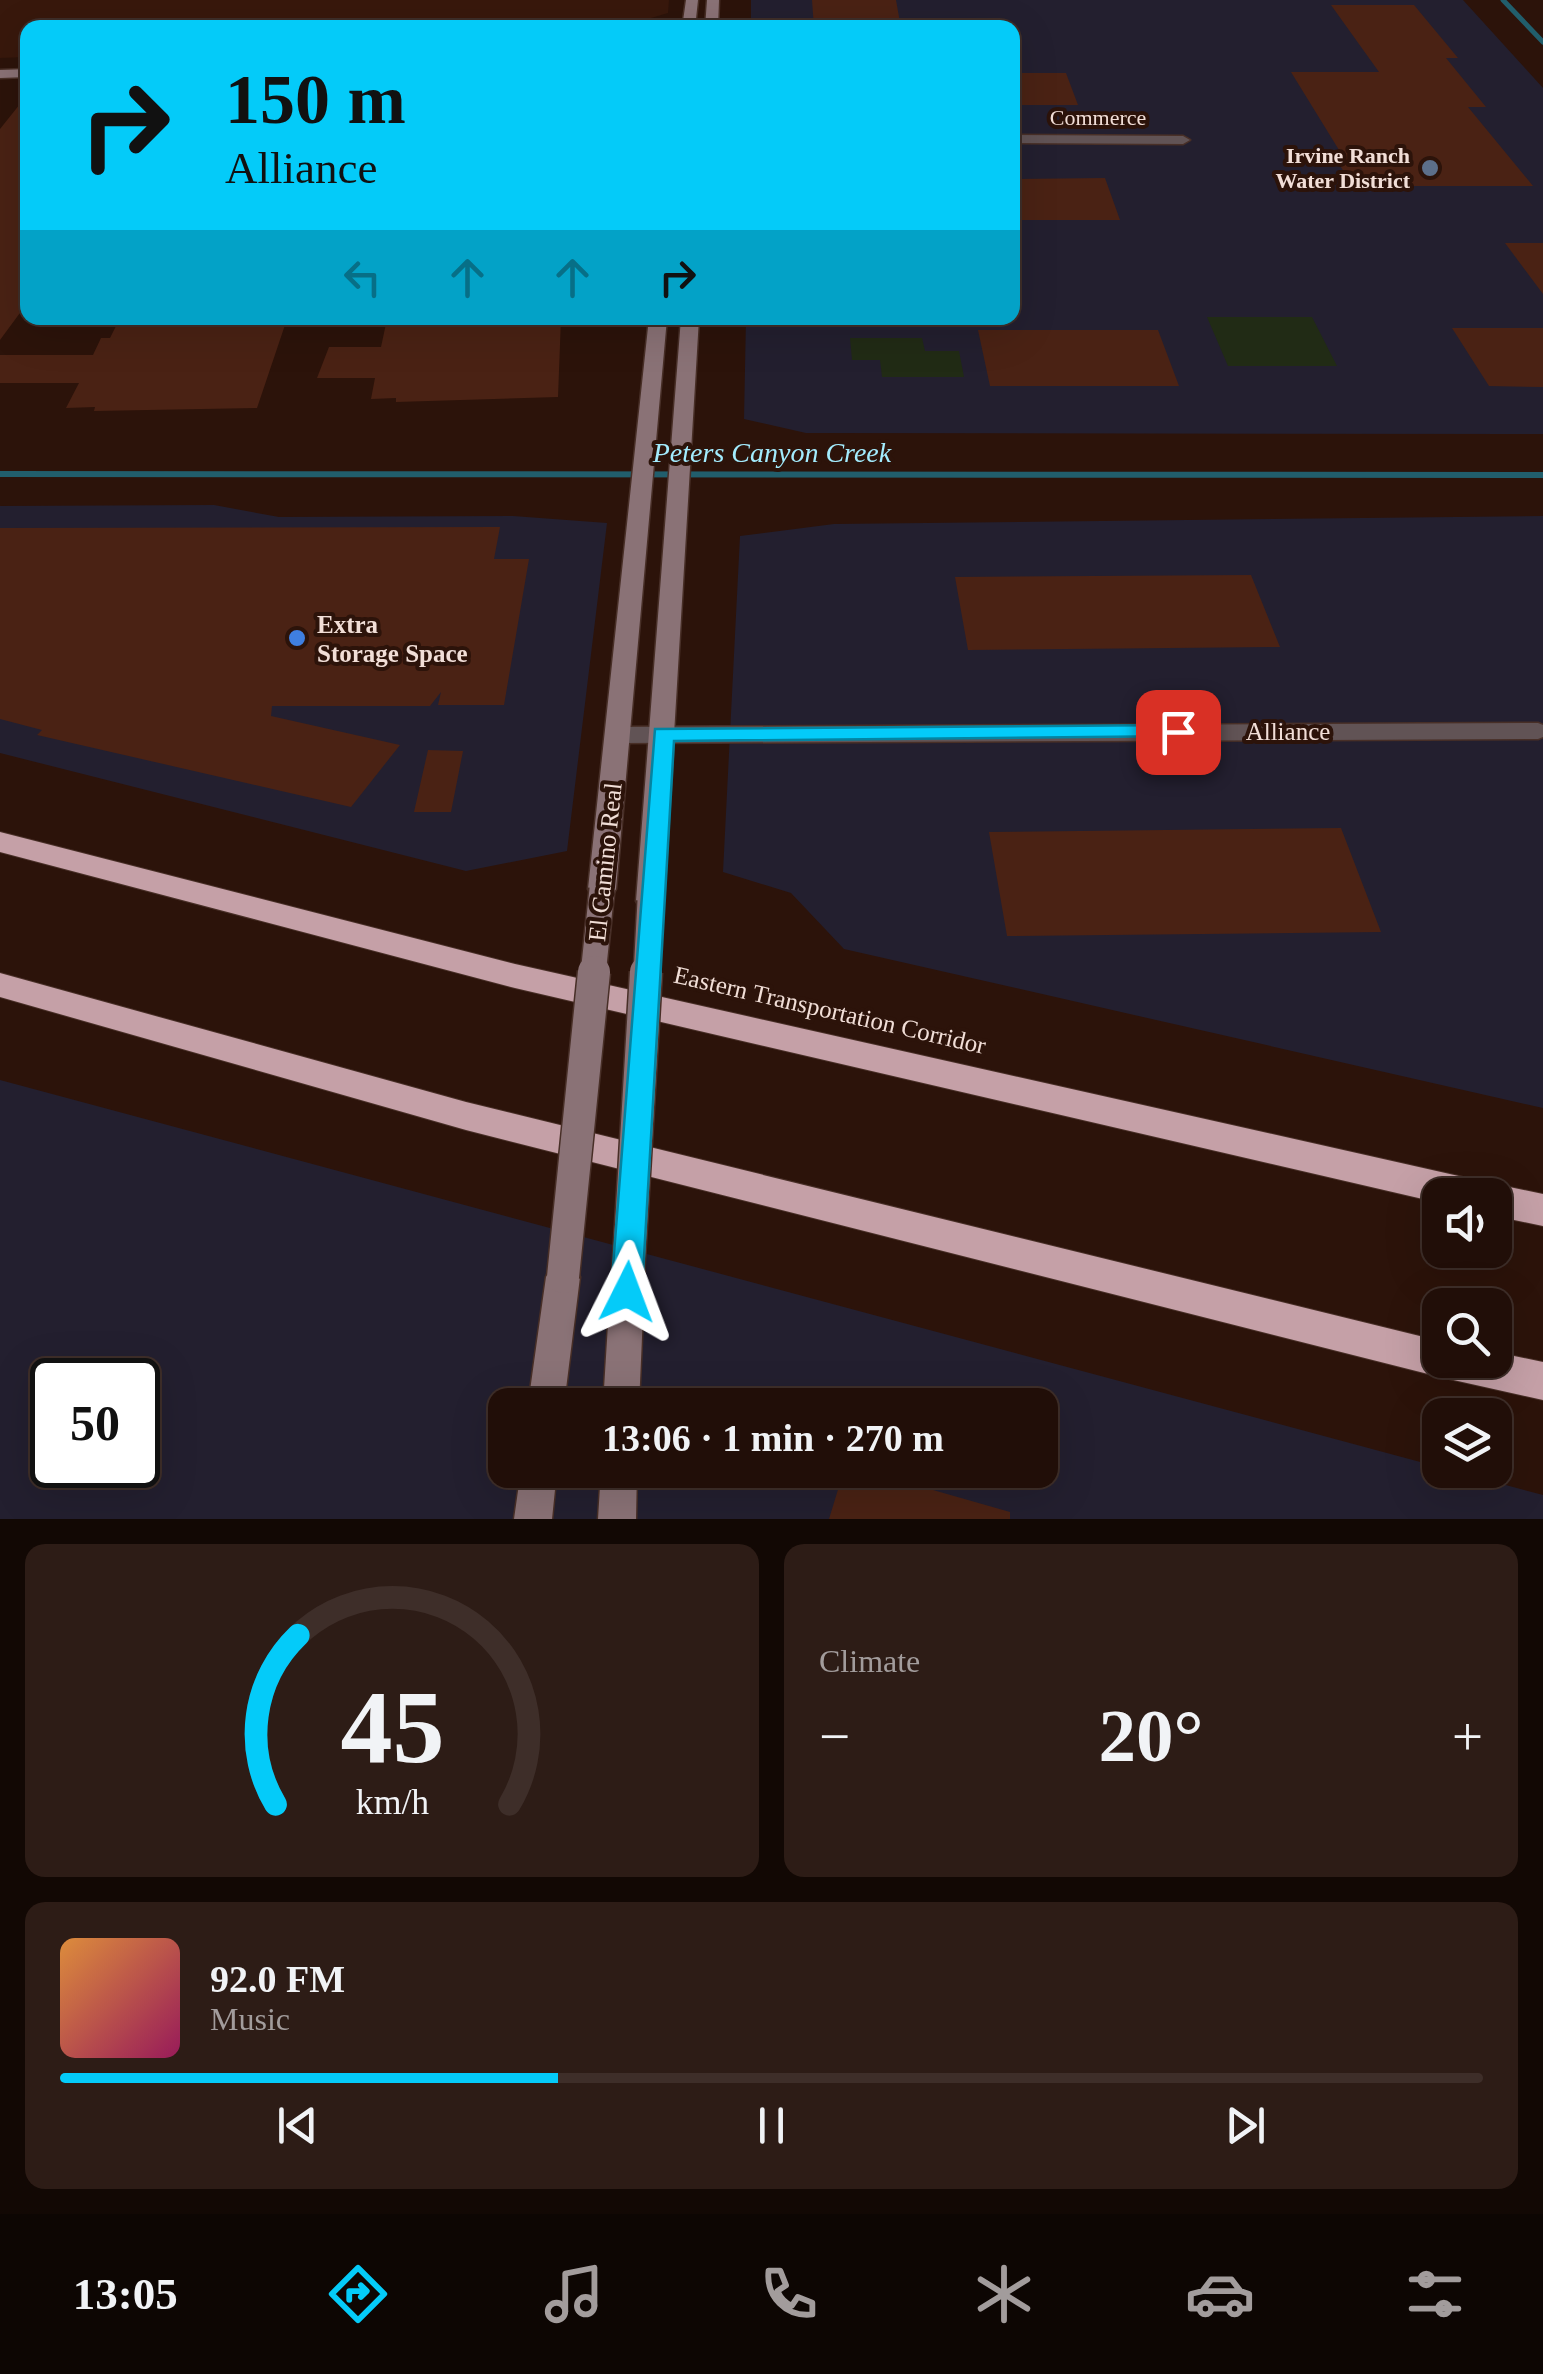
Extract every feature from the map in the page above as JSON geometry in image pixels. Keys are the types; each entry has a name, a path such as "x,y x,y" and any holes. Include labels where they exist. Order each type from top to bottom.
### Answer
{"highway":[{"name":"Eastern Transportation Corridor","path":"0,842 514,976 1422,1184"},
{"path":"0,985 466,1116 1422,1354"},
{"path":"1512,1204 1543,1210"},
{"path":"1512,1375 1543,1382"}],"main road":[{"name":"El Camino Real","path":"548,1388 619,735 657,325"},
{"name":"El Camino Real","path":"623,1388 650,901 690,325"},
{"path":"533,1519 537,1488"},
{"path":"617,1519 618,1488"}],"street":[{"name":"Commerce","path":"1020,139 1183,140"},
{"name":"Alliance","path":"619,735 1538,731"}],"shaded area":[{"path":"0,0 669,0 668,13 651,18 20,20 20,57 0,58"},
{"path":"751,0 1463,0 1543,88 1543,434 806,433 744,419 746,325 1020,325 1020,20 751,20"},
{"name":"Extra Storage Space","path":"214,505 279,517 513,516 607,523 567,851 466,871 0,753 0,506"},
{"path":"1543,516 1543,1108 844,949 791,893 723,872 740,536 834,524"},
{"path":"0,1080 1422,1462 1422,1488 1512,1487 1543,1495 1543,1519 0,1519"}],"green space":[{"path":"1207,317 1312,317 1337,366 1228,366"},
{"path":"850,338 922,338 925,351 959,351 964,377 882,377 880,360 852,360"}],"building":[{"path":"812,0 896,0 900,20 813,20"},
{"path":"1331,5 1414,5 1458,58 1446,58 1486,107 1468,107 1533,186 1353,186 1330,150 1339,150 1291,72 1379,72"},
{"path":"1020,73 1066,73 1078,105 1020,105"},
{"path":"20,104 20,313 0,340 0,129"},
{"path":"1105,178 1120,220 1020,220 1020,179"},
{"path":"1505,243 1543,243 1543,294"},
{"path":"285,325 257,408 94,411 95,407 66,408 79,383 0,383 0,355 93,355 101,338 110,338 116,326"},
{"path":"386,325 561,325 558,397 396,402 396,398 371,399 375,378 317,378 329,347 381,347"},
{"path":"1452,328 1543,328 1543,387 1489,386"},
{"path":"978,330 1158,330 1179,386 990,386"},
{"name":"Extra Storage Space","path":"500,527 494,559 529,559 504,705 438,705 441,692 430,706 272,706 271,716 400,745 351,807 37,735 42,730 0,719 0,528"},
{"path":"1251,575 1280,647 968,650 955,577"},
{"path":"428,750 463,751 451,812 414,812"},
{"path":"1341,828 1381,932 1007,936 989,832"},
{"path":"838,1488 926,1488 1010,1512 1010,1519 829,1519"}],"waterway":[{"path":"1503,0 1543,42"},
{"name":"Peters Canyon Creek","path":"0,474 1543,475"}],"place":[{"name":"Irvine Ranch Water District","path":"1430,168"},
{"name":"Extra Storage Space","path":"297,638"}],"route":[{"path":"627,1292 663,734 1178,732"}]}
